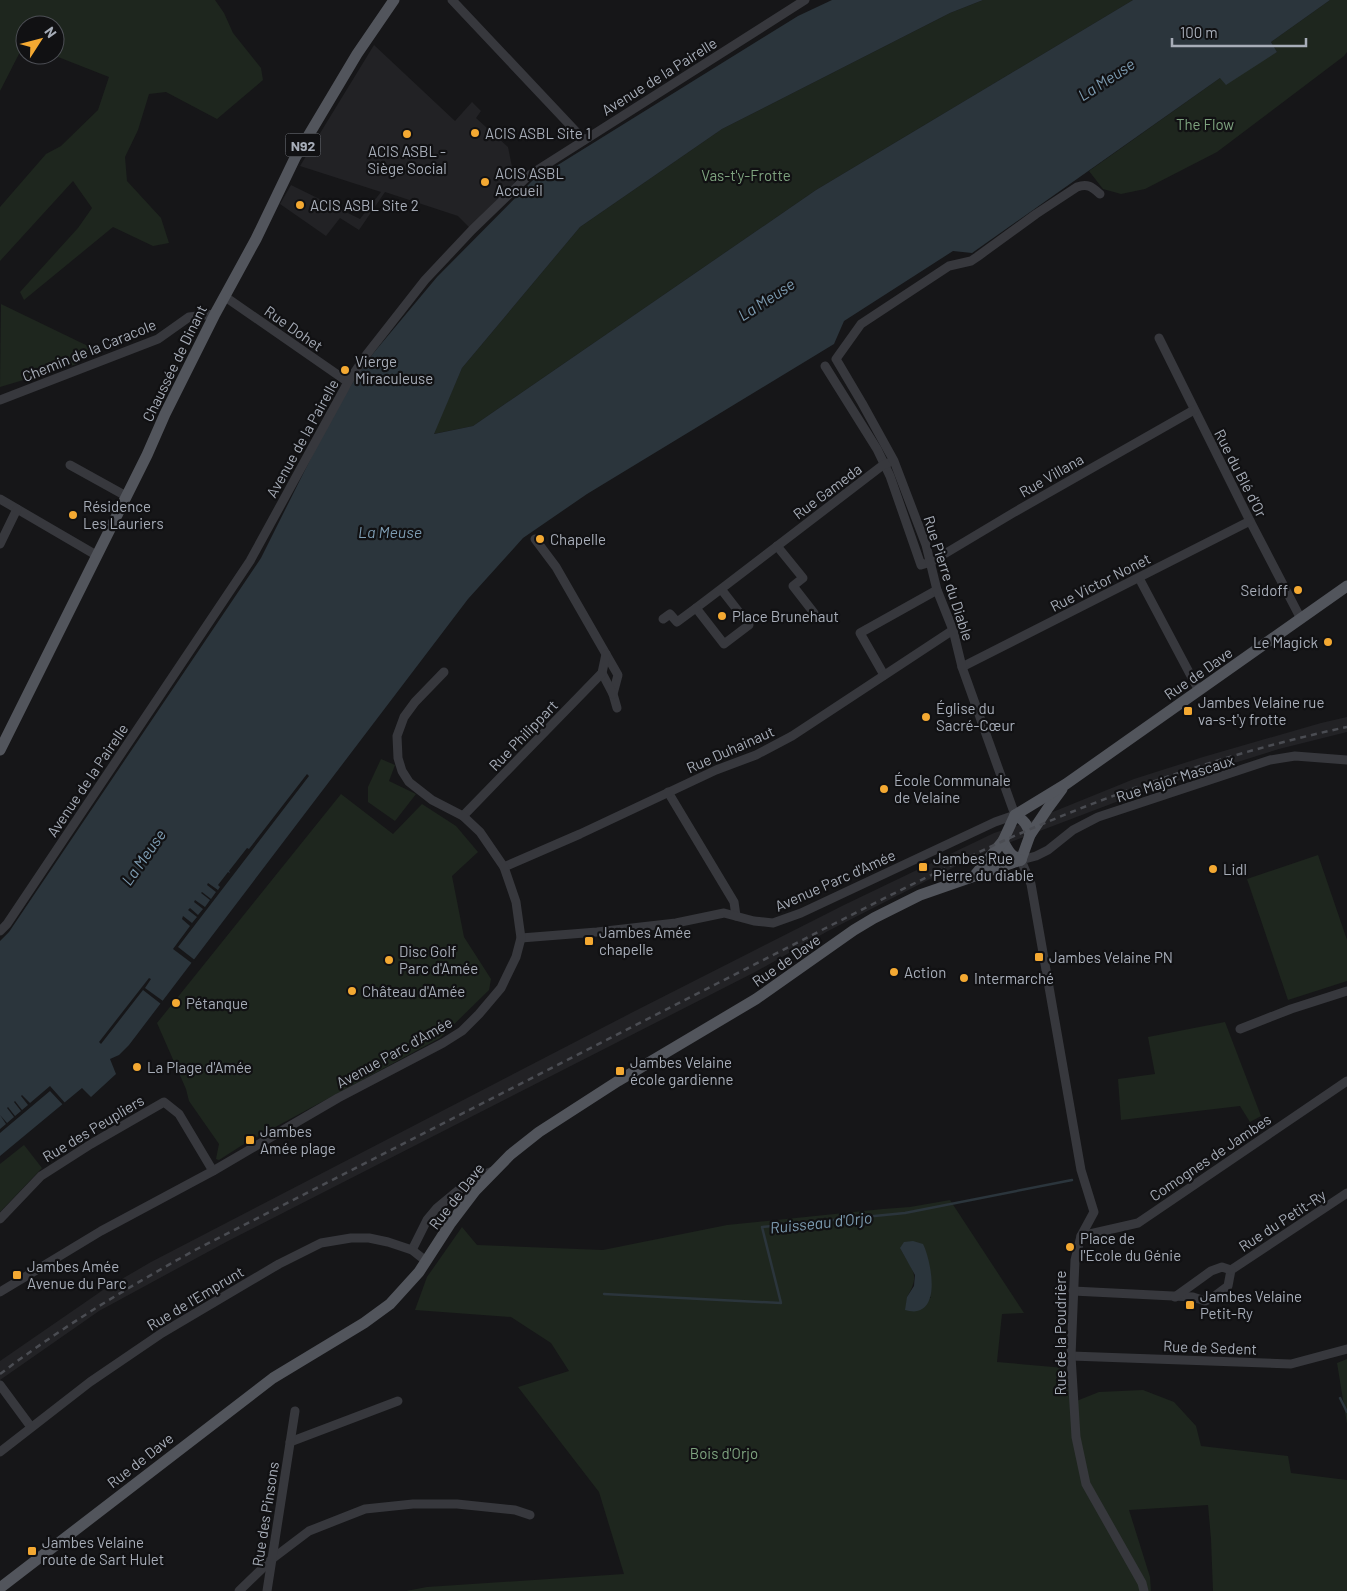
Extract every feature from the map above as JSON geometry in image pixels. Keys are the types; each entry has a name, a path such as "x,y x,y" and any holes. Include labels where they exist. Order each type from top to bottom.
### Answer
{"main road":[{"name":"Chaussée de Dinant","path":"0,750 147,455 165,414 224,296 256,239 295,158 357,54 394,0"},
{"name":"Rue de Dave","path":"1015,815 1066,784 1347,586"},
{"name":"Rue de Dave","path":"0,1588 266,1382 379,1313 404,1291 475,1191 510,1155 539,1132 574,1108 756,1000 854,930 874,918 920,895 1021,860 1030,835 1066,784"},
{"path":"974,876 1003,841 1015,815 1023,820 1030,835"},
{"path":"1003,841 1013,857 1021,860"}],"street":[{"path":"452,0 584,140"},
{"name":"Avenue de la Pairelle","path":"0,931 7,924 250,561 348,382 367,354 425,280 472,230 528,176 803,1"},
{"name":"Rue Pierre du Diable","path":"926,564 894,461 836,359 861,324 949,266 971,261 978,257 1077,186 1089,185 1100,194"},
{"name":"Rue Dohet","path":"224,296 348,382"},
{"name":"Chemin de la Caracole","path":"0,400 158,339 189,317 215,314"},
{"name":"Rue du Blé d'Or","path":"1159,338 1301,619"},
{"name":"Rue Pierre du Diable","path":"825,366 877,449 890,476 952,630 962,667 1015,815"},
{"name":"Rue Villana","path":"926,564 1194,410"},
{"name":"Rue Gameda","path":"720,589 884,465 894,461"},
{"path":"70,465 126,496"},
{"path":"0,500 96,555"},
{"path":"0,544 17,510"},
{"name":"Rue Victor Nonet","path":"962,667 1250,521"},
{"path":"535,539 556,567 618,676 614,694"},
{"path":"777,546 803,578 793,586 814,613"},
{"path":"1139,578 1199,691"},
{"path":"663,620 670,614 678,622 720,589 749,625 724,644 696,608"},
{"path":"884,675 860,633 937,590"},
{"name":"Rue Duhainaut","path":"504,867 580,834 716,770 756,756 792,736 952,630"},
{"path":"606,654 602,673 614,694 617,708"},
{"path":"444,672 404,716 397,736 398,758 402,771 409,782 432,800 463,816 480,832 504,867 516,902 521,938"},
{"name":"Rue Philippart","path":"463,816 602,673"},
{"name":"Rue Major Mascaux","path":"1021,860 1048,850 1073,830 1098,817 1270,760 1295,756 1347,760"},
{"path":"668,792 734,902 736,916"},
{"name":"Avenue Parc d'Amée","path":"0,1292 102,1232 214,1171 299,1120 443,1043 462,1030 479,1014 501,988 516,957 521,938 676,923 724,914 773,923 801,913 995,822 1015,815"},
{"name":"Rue de la Poudrière","path":"1021,860 1032,884 1081,1170 1094,1212 1081,1236 1075,1260 1071,1356 1076,1437 1086,1484 1142,1582 1144,1591"},
{"path":"1240,1029 1347,991"},
{"name":"Comognes de Jambes","path":"1081,1236 1138,1223 1347,1080"},
{"name":"Rue des Peupliers","path":"0,1219 41,1176 164,1102 179,1114 214,1171"},
{"path":"412,1250 427,1220 437,1208 472,1179 494,1171"},
{"name":"Rue du Petit-Ry","path":"1073,1292 1193,1298 1205,1301 1228,1286 1231,1270 1347,1193"},
{"name":"Rue de l'Emprunt","path":"0,1452 90,1382 162,1333 280,1264 320,1243 351,1238 369,1238 412,1250 426,1262"},
{"name":"Rue du Petit-Ry","path":"1175,1297 1210,1271 1222,1267 1231,1270"},
{"name":"Rue de Sedent","path":"1071,1356 1291,1364 1347,1349"},
{"path":"0,1384 31,1427"},
{"name":"Rue des Pinsons","path":"290,1442 398,1401"},
{"name":"Rue des Pinsons","path":"267,1591 295,1411"},
{"path":"239,1591 272,1559 309,1531 365,1509 413,1504 457,1504 515,1510 530,1515"}],"shaded area":[{"name":"ACIS ASBL - Siège Social","path":"374,45 455,121 472,102 481,111 476,118 508,147 515,182 470,228 458,216 385,192 359,230 340,218 326,236 280,204 291,185 360,219 381,192 300,166"},
{"path":"1347,717 1347,732 1279,749 1145,791 987,851 928,880 828,931 757,971 228,1241 99,1311 0,1380 0,1361 103,1290 151,1262 633,1012 844,905 994,833 1028,822 1134,779 1203,757"}],"green space":[{"path":"0,0 215,0 224,13 233,33 261,68 263,80 217,119 166,92 149,94 138,130 125,157 127,181 161,218 169,243 153,246 113,227 24,300 20,292 78,228 92,208 73,181 0,261 0,207 46,154 61,146 98,110 109,77 65,60 65,15 15,15 15,62 0,91"},
{"name":"Vas-t'y-Frotte","path":"983,0 1133,0 816,190 473,426 433,434 462,368 580,227 722,129 950,13"},
{"name":"The Flow","path":"1330,0 1347,0 1347,52 1217,152 1145,189 1121,194 1103,189 1089,171 1220,78 1277,52 1271,42"},
{"path":"1,304 90,347 77,364 0,387"},
{"path":"381,759 395,765 389,781 416,794 395,821 368,802 368,787"},
{"path":"341,794 393,834 422,804 456,826 478,852 452,876 464,937 491,979 489,990 440,1038 244,1144 219,1160 216,1159 219,1144 189,1101 186,1089 157,1023"},
{"path":"1318,855 1347,940 1347,981 1288,1000 1247,879"},
{"path":"1225,1022 1261,1116 1250,1122 1240,1106 1121,1120 1118,1079 1155,1074 1148,1037"},
{"path":"24,1145 42,1168 0,1212 0,1164"},
{"name":"Bois d'Orjo","path":"950,1200 1024,1313 1002,1314 997,1362 1065,1368 1074,1402 1099,1392 1143,1390 1174,1402 1196,1426 1201,1446 1288,1456 1291,1473 1347,1480 1347,1591 1213,1591 1208,1505 1129,1510 1150,1577 1151,1591 406,1591 427,1587 624,1574 599,1492 518,1387 569,1371 551,1343 511,1317 415,1310 427,1277 462,1227 477,1245 603,1250 727,1225 910,1207","holes":["900,1248 931,1298 907,1297 914,1283 914,1277 911,1267"]},
{"path":"1347,1359 1347,1424 1337,1363"}],"water":[{"name":"La Meuse","path":"832,0 983,0 950,13 722,129 580,227 462,368 434,434 473,426 816,190 1133,0 1330,0 1271,42 1277,52 1226,85 1220,78 972,253 953,251 844,321 834,344 587,494 523,538 468,599 129,1045 119,1055 110,1059 116,1074 91,1097 82,1088 0,1156 0,941 9,932 261,558 337,406 371,356 437,277 532,181 798,16"},
{"path":"913,1241 923,1244 931,1270 932,1281 929,1300 924,1307 917,1311 905,1310 907,1297 914,1286 915,1275 900,1248 904,1242"}],"pier":[{"path":"307,774 309,776 178,947 196,961 193,964 173,949 190,926 182,919 183,916 192,923 197,917 188,910 190,908 198,915 203,909 194,902 195,900 205,907 210,900 201,893 211,899 216,892 207,885 208,883 218,890 220,887 218,885 228,872 230,873 229,871 247,848 249,849"},
{"path":"149,978 151,979 145,988 163,1001 161,1004 143,990 101,1044 99,1042"},
{"path":"50,1086 66,1104 64,1106 50,1091 0,1133 0,1129 6,1124 0,1115 7,1123 14,1117 8,1107 15,1116 21,1111 15,1101 22,1110 28,1105 22,1095 30,1103"}],"waterway":[{"name":"Ruisseau d'Orjo","path":"604,1294 781,1303 762,1227 905,1213 1072,1180"},
{"name":"Ruisseau d'Orjo","path":"1340,1398 1347,1412"}],"railway":[{"path":"0,1374 96,1308 197,1249 860,910 967,858 1045,823 1172,775 1259,748 1347,727"}],"place":[{"name":"ACIS ASBL Site 1","path":"475,133"},
{"name":"ACIS ASBL - Siège Social","path":"407,134"},
{"name":"ACIS ASBL Accueil","path":"485,182"},
{"name":"ACIS ASBL Site 2","path":"300,205"},
{"name":"Vierge Miraculeuse","path":"345,370"},
{"name":"Résidence Les Lauriers","path":"73,515"},
{"name":"Chapelle","path":"540,539"},
{"name":"Seidoff","path":"1298,590"},
{"name":"Place Brunehaut","path":"722,616"},
{"name":"Le Magick","path":"1328,642"},
{"name":"Jambes Velaine rue va-s-t'y frotte","path":"1188,711"},
{"name":"Église du Sacré-Cœur","path":"926,717"},
{"name":"École Communale de Velaine","path":"884,789"},
{"name":"Jambes Rue Pierre du diable","path":"923,867"},
{"name":"Lidl","path":"1213,869"},
{"name":"Jambes Amée chapelle","path":"589,941"},
{"name":"Jambes Velaine PN","path":"1039,957"},
{"name":"Disc Golf Parc d'Amée","path":"389,960"},
{"name":"Action","path":"894,972"},
{"name":"Intermarché","path":"964,978"},
{"name":"Château d'Amée","path":"352,991"},
{"name":"Pétanque","path":"176,1003"},
{"name":"La Plage d'Amée","path":"137,1067"},
{"name":"Jambes Velaine école gardienne","path":"620,1071"},
{"name":"Jambes Amée plage","path":"250,1140"},
{"name":"Place de l'Ecole du Génie","path":"1070,1247"},
{"name":"Jambes Amée Avenue du Parc","path":"17,1275"},
{"name":"Jambes Velaine Petit-Ry","path":"1190,1305"},
{"name":"Jambes Velaine route de Sart Hulet","path":"32,1551"}]}
